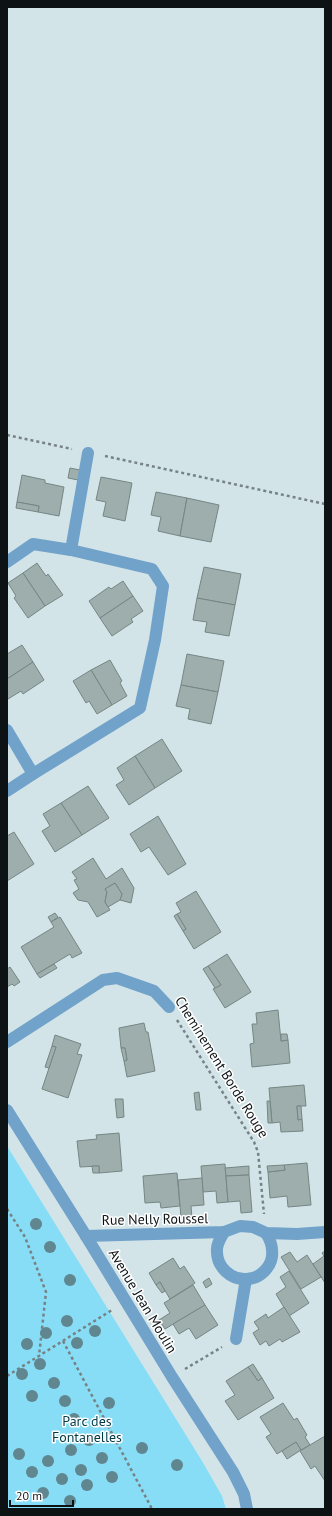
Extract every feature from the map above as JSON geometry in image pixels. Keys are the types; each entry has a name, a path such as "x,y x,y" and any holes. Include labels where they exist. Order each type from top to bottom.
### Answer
{"street":[{"path":"71,550 88,453"},
{"path":"7,562 33,544 71,550 152,569 163,586 155,640 140,708 7,791"},
{"path":"7,730 33,774"},
{"name":"Cheminement Borde Rouge","path":"7,1042 103,980 117,978 154,991 169,1007"},
{"name":"Avenue Jean Moulin","path":"7,1110 172,1377 233,1472 244,1494 247,1509"},
{"name":"Rue Nelly Roussel","path":"86,1236 224,1232 240,1226 253,1227 266,1233 297,1234 325,1232"},
{"name":"Rue Nelly Roussel","path":"224,1232 218,1242 216,1252 219,1263 226,1272 235,1278 246,1279"},
{"path":"236,1339 246,1279 256,1277 265,1271 273,1252 271,1242 266,1233"}],"path":[{"path":"7,435 325,504"},
{"name":"Cheminement Borde Rouge","path":"169,1007 254,1142 258,1152 266,1233"},
{"path":"7,1209 25,1237 46,1292 39,1356"},
{"path":"7,1376 126,1302"},
{"path":"172,1377 236,1339"},
{"path":"63,1341 151,1509"}],"green space":[{"name":"Parc des Fontanelles","path":"7,1146 202,1461 222,1496 226,1509 7,1509"}],"building":[{"path":"70,468 80,470 78,480 68,478"},
{"path":"22,475 45,480 45,483 64,487 59,516 38,512 39,506 17,502"},
{"path":"101,477 132,483 125,521 103,516 106,502 96,500"},
{"path":"156,492 187,498 180,536 158,531 161,517 151,515"},
{"path":"187,498 219,505 211,542 180,536"},
{"path":"17,502 39,506 38,512 16,508"},
{"path":"37,563 46,576 48,574 63,595 45,606 23,573"},
{"path":"204,567 241,574 235,605 197,598"},
{"path":"23,573 45,606 28,618 14,598 16,596 8,583"},
{"path":"123,581 133,596 100,618 89,601 109,587 111,589"},
{"path":"133,596 143,611 131,619 133,622 112,636 100,618"},
{"path":"197,598 235,605 229,636 205,632 207,622 193,620"},
{"path":"22,645 33,662 7,679 7,654"},
{"path":"187,654 224,661 218,692 181,685"},
{"path":"110,660 122,681 120,683 127,696 112,705 91,670"},
{"path":"33,662 44,680 23,694 21,691 8,699 7,679"},
{"path":"91,670 112,705 97,714 89,701 86,703 73,681"},
{"path":"181,685 218,692 211,724 188,719 190,709 176,706"},
{"path":"162,739 182,771 155,788 135,756"},
{"path":"135,756 155,788 129,805 116,785 124,780 117,768"},
{"path":"88,786 109,818 82,835 61,803"},
{"path":"61,803 82,835 55,852 42,831 50,826 43,814"},
{"path":"158,816 186,864 168,875 149,847 141,852 130,834"},
{"path":"14,832 34,864 7,881 7,836"},
{"path":"93,858 106,879 122,868 134,888 131,903 120,900 122,894 115,883 105,889 107,892 105,902 110,910 97,917 88,902 78,900 73,893 79,889 74,880 77,879 72,872"},
{"path":"115,883 122,894 120,900 108,907 105,902 107,892 105,889"},
{"path":"196,891 221,932 194,949 183,931 186,929 177,914 181,912 176,903"},
{"path":"55,913 58,917 51,922 48,917"},
{"path":"177,914 186,929 183,931 174,916"},
{"path":"60,917 82,953 72,958 70,954 37,974 21,947 54,927 51,922"},
{"path":"227,954 251,992 225,1008 213,989 221,985 208,966"},
{"path":"54,964 57,968 40,978 37,974"},
{"path":"208,966 221,985 215,988 203,969"},
{"path":"10,967 20,982 14,986 12,984 7,987 7,969"},
{"path":"278,1010 281,1041 288,1040 290,1063 252,1067 250,1044 254,1043 252,1024 257,1024 256,1013"},
{"path":"144,1023 146,1032 148,1032 155,1071 127,1077 124,1061 127,1060 125,1048 121,1048 119,1028"},
{"path":"281,1034 287,1034 288,1040 281,1041"},
{"path":"55,1035 81,1044 77,1054 82,1055 68,1098 42,1089 56,1047 52,1046"},
{"path":"52,1046 56,1047 49,1068 45,1067"},
{"path":"121,1048 125,1048 127,1060 124,1061"},
{"path":"304,1085 306,1106 297,1106 298,1120 302,1119 303,1131 281,1132 280,1122 272,1123 269,1088"},
{"path":"199,1092 201,1110 196,1110 194,1093"},
{"path":"115,1099 123,1099 124,1117 117,1118"},
{"path":"267,1101 270,1101 272,1123 268,1123"},
{"path":"297,1106 301,1106 302,1119 298,1120"},
{"path":"119,1133 122,1171 99,1173 99,1166 80,1167 77,1141 97,1139 96,1135"},
{"path":"307,1163 311,1205 288,1207 287,1196 270,1198 268,1172 285,1170 284,1165"},
{"path":"225,1164 228,1202 217,1203 216,1191 203,1192 201,1166"},
{"path":"284,1165 285,1170 268,1172 267,1166"},
{"path":"92,1166 99,1166 99,1173 93,1173"},
{"path":"249,1166 249,1175 226,1176 225,1168"},
{"path":"177,1173 180,1206 161,1208 160,1202 145,1203 143,1176"},
{"path":"249,1175 252,1212 241,1213 240,1201 228,1202 226,1176"},
{"path":"202,1178 204,1205 191,1206 192,1218 181,1218 178,1180"},
{"path":"325,1251 325,1283 313,1264 324,1256 322,1253"},
{"path":"290,1252 297,1262 307,1255 321,1277 301,1289 281,1257"},
{"path":"173,1258 180,1269 184,1266 195,1283 170,1299 160,1282 156,1285 149,1273"},
{"path":"289,1271 309,1303 289,1316 276,1294 286,1287 280,1277"},
{"path":"209,1278 212,1284 206,1288 203,1282"},
{"path":"160,1282 165,1291 162,1293 156,1285"},
{"path":"193,1285 205,1305 165,1329 159,1320 170,1313 164,1303"},
{"path":"205,1305 218,1325 196,1339 189,1328 179,1334 173,1324"},
{"path":"284,1307 300,1332 282,1342 280,1339 269,1346 266,1341 260,1345 253,1333 259,1329 254,1322 266,1314 268,1318"},
{"path":"253,1364 262,1378 258,1381 248,1367"},
{"path":"248,1367 258,1381 262,1378 274,1398 238,1420 225,1401 235,1395 226,1381"},
{"path":"283,1403 294,1420 297,1418 307,1435 305,1437 310,1445 301,1450 296,1442 277,1454 266,1437 271,1434 260,1417"},
{"path":"325,1436 325,1481 315,1466 311,1469 300,1451"},
{"path":"296,1442 301,1450 287,1459 282,1451"}]}
